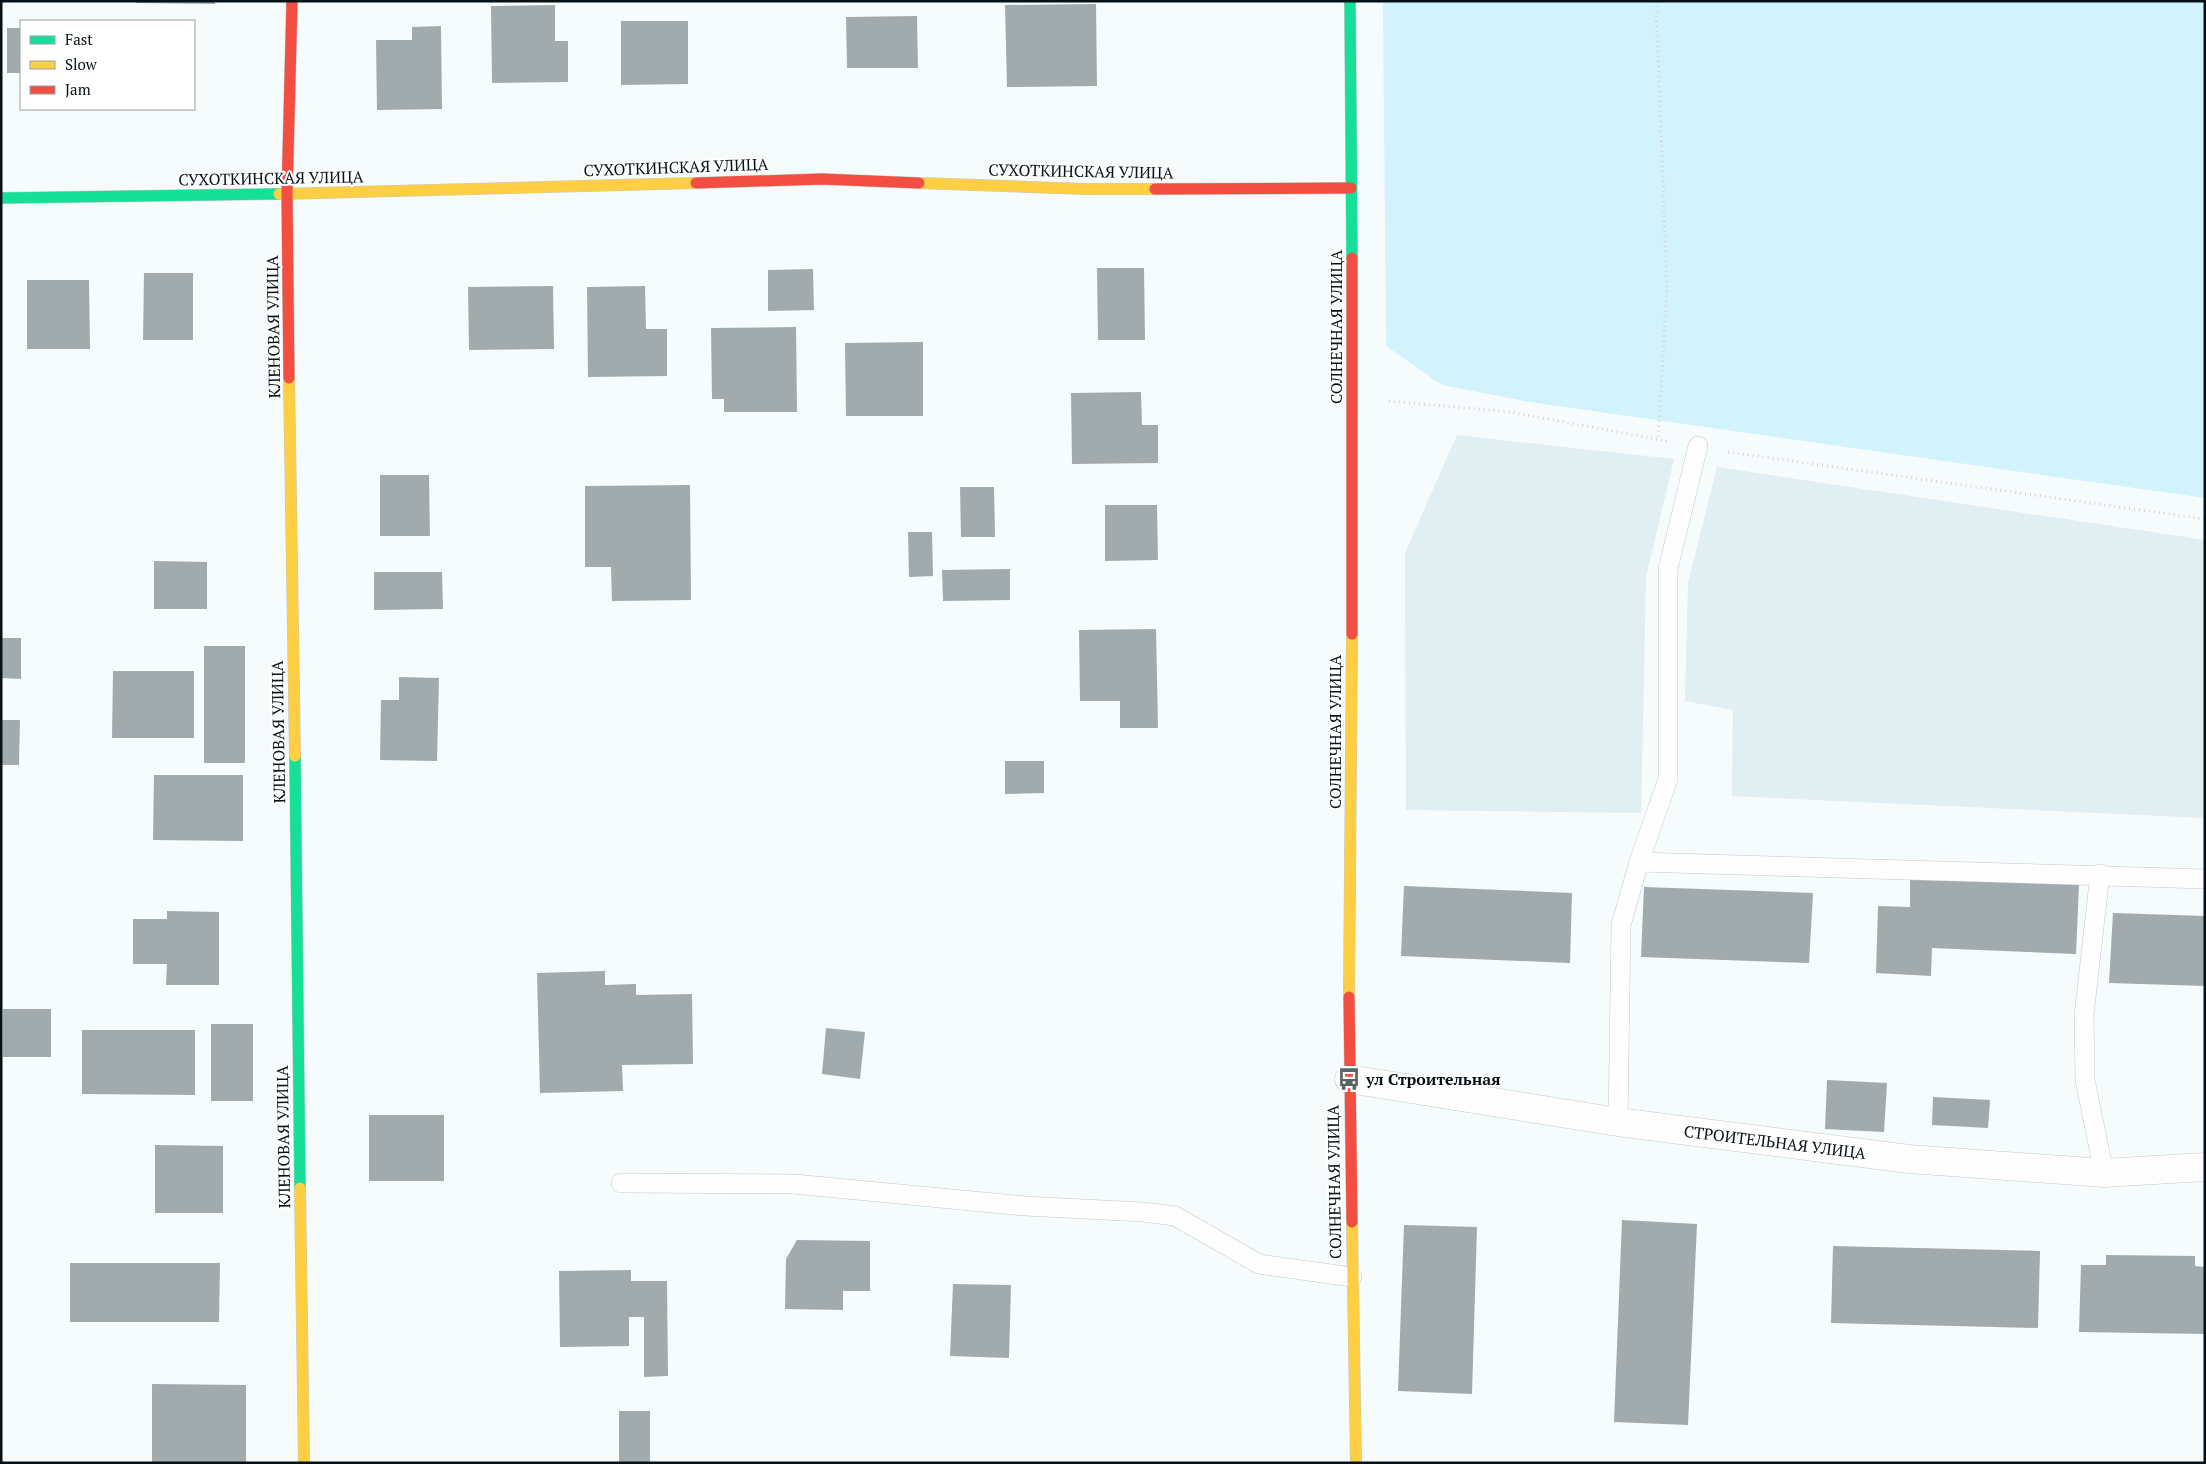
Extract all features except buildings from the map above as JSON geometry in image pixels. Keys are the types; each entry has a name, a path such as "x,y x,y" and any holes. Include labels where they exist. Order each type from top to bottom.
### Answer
{"street":[{"name":"КЛЕНОВАЯ УЛИЦА","path":"292,1 287,194 304,1463"},
{"name":"СОЛНЕЧНАЯ УЛИЦА","path":"1350,1 1353,397 1349,1079 1356,1463"},
{"name":"СУХОТКИНСКАЯ УЛИЦА","path":"1,198 287,194 822,179 1085,190 1351,188"},
{"name":"СТРОИТЕЛЬНАЯ УЛИЦА","path":"1349,1079 1618,1122 1909,1159 2104,1173 2205,1167"}],"lane":[{"path":"1618,1122 1621,925 1668,779 1668,569 1698,446"},
{"path":"1640,862 2100,874 2205,879"},
{"path":"2100,874 2084,1015 2085,1080 2104,1173"},
{"path":"621,1183 794,1184 1025,1206 1143,1212 1175,1216 1259,1264 1352,1277"}],"path":[{"path":"1656,1 1667,288 1658,439"},
{"path":"1353,397 1510,412 1768,459 2205,519"}],"shaded area":[{"path":"1383,1 2205,1 2205,498 1530,402 1442,385 1386,346"},
{"path":"1457,435 1674,459 1646,577 1641,813 1406,810 1405,553"},
{"path":"1717,467 2205,540 2205,818 1732,796 1733,710 1685,701 1688,583"}],"traffic: fast":[{"path":"1350,1 1352,258"},
{"path":"1,198 279,194"},
{"path":"295,756 300,1188"}],"traffic: slow":[{"path":"279,194 696,183"},
{"path":"919,183 1085,189 1155,189"},
{"path":"289,378 295,756"},
{"path":"1349,997 1352,634"},
{"path":"300,1188 304,1463"},
{"path":"1352,1222 1356,1463"}],"traffic: jam":[{"path":"289,378 287,194 292,1"},
{"path":"696,183 822,179 919,183"},
{"path":"1155,189 1351,188"},
{"path":"1352,258 1352,634"},
{"path":"1349,997 1352,1222"}],"place":[{"name":"ул Строительная","path":"1349,1079"}]}
